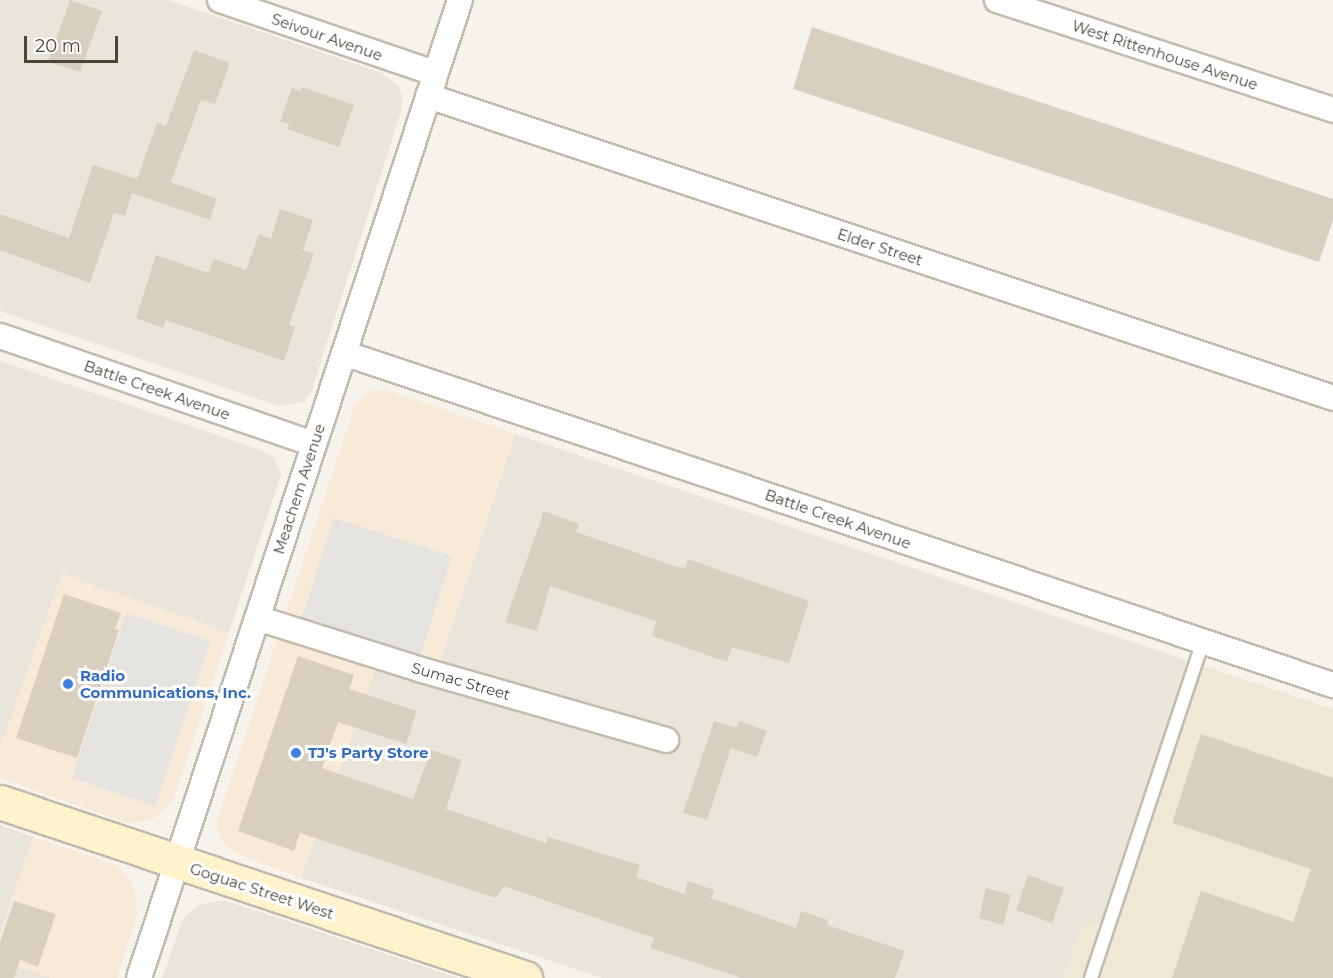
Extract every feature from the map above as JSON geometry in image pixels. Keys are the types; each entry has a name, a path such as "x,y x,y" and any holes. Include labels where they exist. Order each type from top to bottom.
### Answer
{"street":[{"name":"Seivour Avenue","path":"219,0 435,73"},
{"name":"Meachem Avenue","path":"139,978 460,0"},
{"name":"West Rittenhouse Avenue","path":"997,0 1333,110"},
{"name":"Elder Street","path":"428,96 1333,398"},
{"name":"Battle Creek Avenue","path":"0,336 314,444"},
{"name":"Battle Creek Avenue","path":"344,353 1333,685"},
{"name":"Sumac Street","path":"257,618 422,670 666,740"},
{"name":"Goguac Street West","path":"0,802 525,978"}],"lane":[{"path":"1091,978 1203,642"}],"shaded area":[{"path":"0,0 168,0 382,73 399,86 403,99 400,115 312,389 303,402 279,406 0,311"},
{"path":"0,361 261,450 274,458 281,474 229,633 62,574 0,748"},
{"path":"371,389 389,391 515,434 439,665 383,647 301,878 233,852 219,836 216,824 355,404"},
{"path":"515,434 1186,660 1099,926 1083,921 1064,978 602,978 301,878 383,647 439,665"},
{"path":"334,518 452,556 420,656 302,618"},
{"path":"62,574 229,633 173,801 152,820 127,823 0,778 0,748"},
{"path":"126,613 210,641 155,806 72,778"},
{"path":"1186,660 1333,709 1333,978 1064,978 1083,921 1099,925"},
{"path":"0,825 33,837 0,934"},
{"path":"33,837 113,864 130,880 137,900 136,918 117,978 52,978 0,960 0,934"},
{"path":"226,901 459,978 162,978 183,919 198,905"},
{"path":"0,960 52,978 0,978"}],"building":[{"path":"70,0 102,11 80,72 48,62"},
{"path":"812,27 1333,199 1333,220 1319,262 793,89"},
{"path":"194,50 230,63 215,104 201,100 171,182 217,199 210,220 132,193 125,216 114,213 90,283 0,250 0,214 69,238 93,165 137,179 157,123 166,126"},
{"path":"302,87 354,105 339,147 287,129 289,124 280,121 292,88 300,91"},
{"path":"280,209 313,220 303,250 314,253 289,325 295,327 284,361 166,320 163,328 136,318 156,255 208,273 214,259 246,270 259,234 271,239"},
{"path":"544,511 579,524 576,532 675,566 685,568 688,559 809,601 789,663 732,647 727,662 652,636 656,621 550,586 537,631 505,622"},
{"name":"Radio Communications, Inc.","path":"64,594 121,613 115,629 119,630 77,758 16,738"},
{"path":"298,656 354,675 349,689 417,711 406,744 338,722 322,768 413,799 431,750 462,760 446,809 546,843 548,837 640,865 636,877 684,894 688,881 714,890 711,898 796,928 801,911 828,920 827,925 905,951 895,978 742,978 650,948 654,938 504,886 496,898 300,833 294,851 238,831"},
{"path":"714,721 736,728 739,721 767,731 757,757 731,748 707,820 683,813"},
{"path":"1201,734 1333,778 1333,978 1172,978 1201,891 1293,922 1311,869 1172,823"},
{"path":"1028,875 1064,888 1052,923 1016,910"},
{"path":"986,888 1011,895 1003,925 979,918"},
{"path":"14,901 56,914 38,967 20,960 14,978 0,978 0,942"}],"place":[{"name":"Radio Communications, Inc.","path":"68,684"},
{"name":"TJ's Party Store","path":"296,753"}]}
